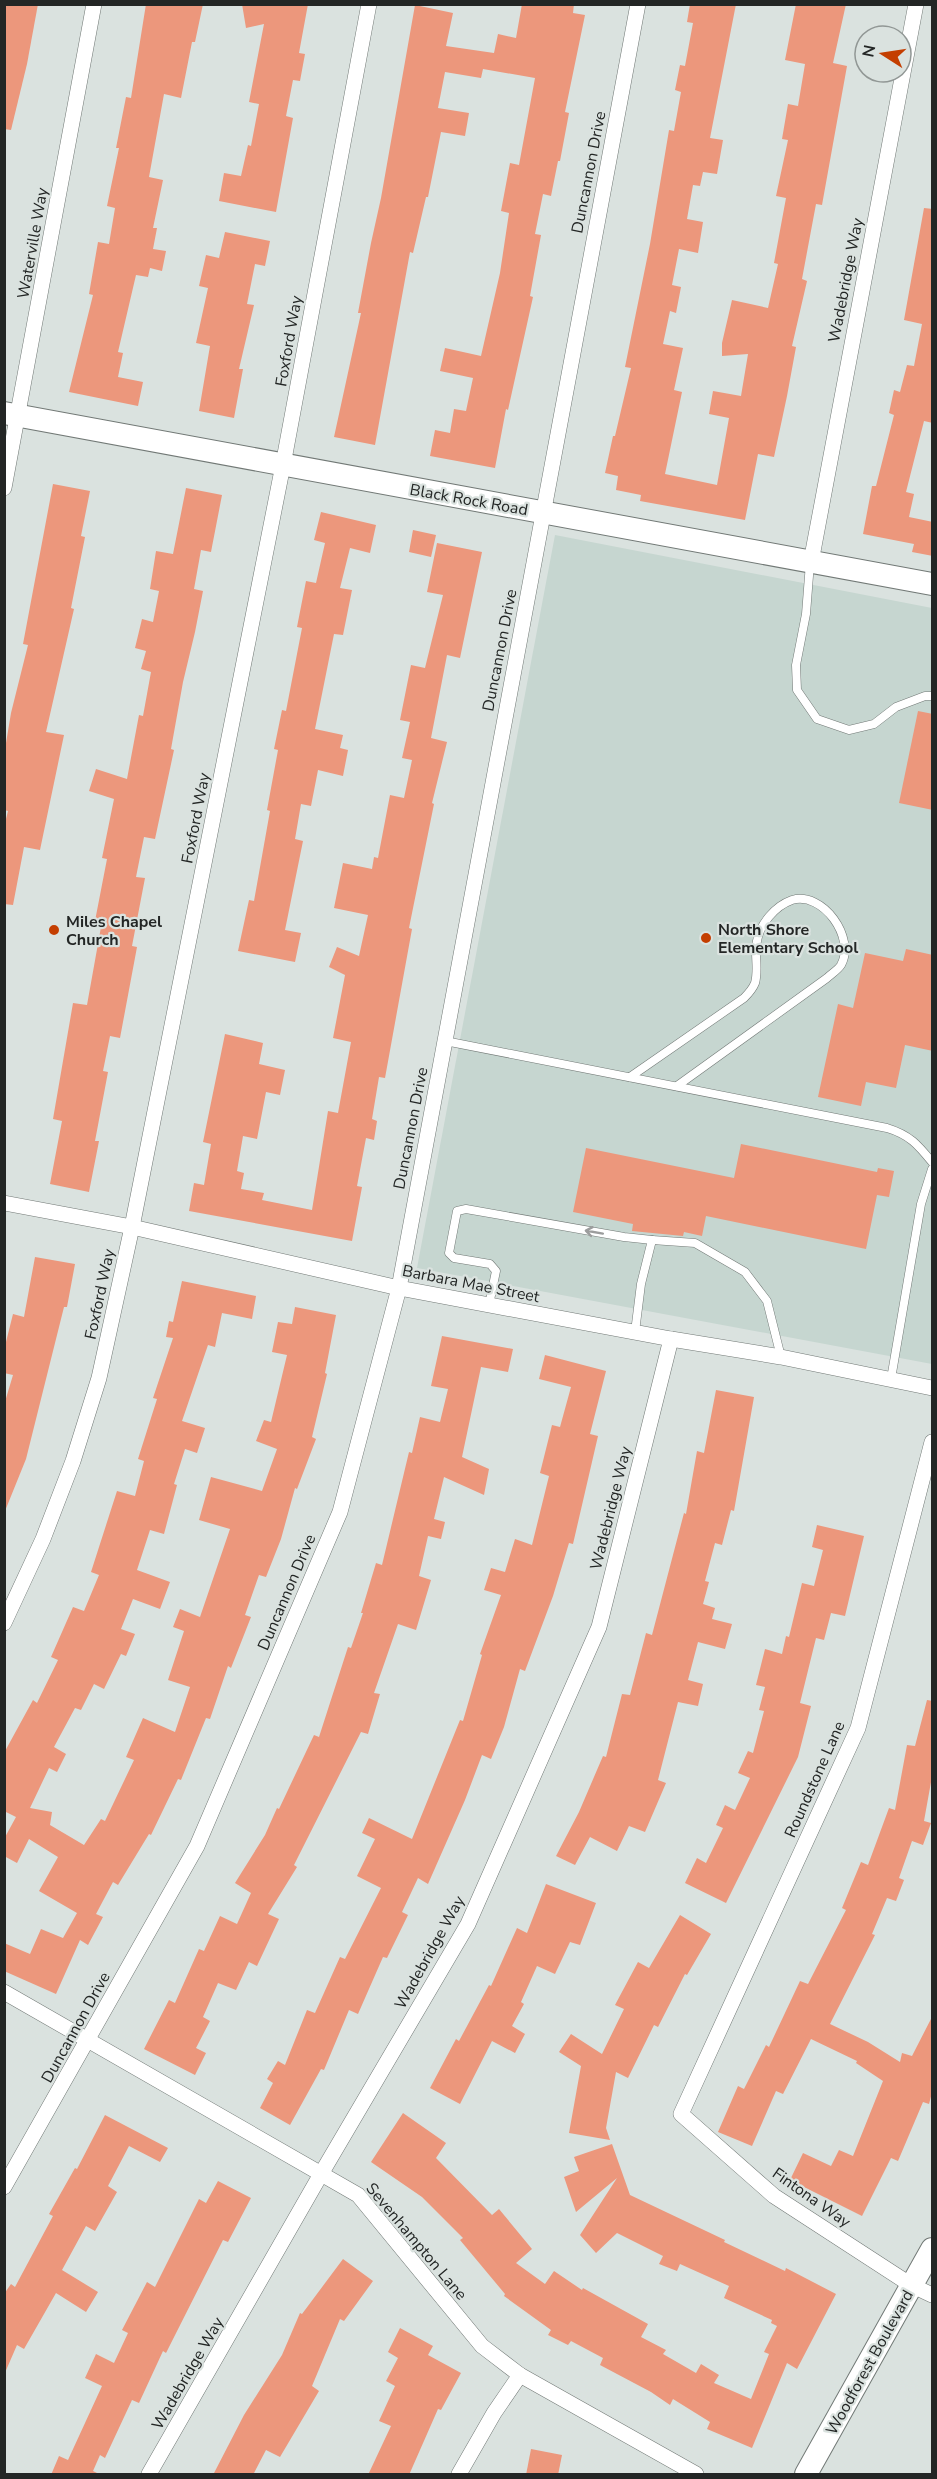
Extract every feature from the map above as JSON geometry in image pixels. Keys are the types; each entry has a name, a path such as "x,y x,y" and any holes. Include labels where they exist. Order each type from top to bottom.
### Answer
{"street":[{"name":"Waterville Way","path":"4,488 11,414 94,4"},
{"name":"Foxford Way","path":"4,1623 43,1539 76,1450 99,1378 132,1227 283,465 369,4"},
{"name":"Duncannon Drive","path":"4,2187 197,1846 340,1512 399,1288 638,4"},
{"name":"Wadebridge Way","path":"810,562 916,4"},
{"name":"Black Rock Road","path":"11,414 933,584"},
{"name":"Barbara Mae Street","path":"4,1203 132,1227 399,1288 671,1339 781,1357 933,1388"},
{"name":"Wadebridge Way","path":"149,2475 321,2174 468,1924 599,1627 671,1339"},
{"name":"Roundstone Lane","path":"681,2114 858,1728 933,1442"},
{"name":"Sevenhampton Lane","path":"4,1992 358,2194 482,2346 520,2375 696,2475"},
{"name":"Fintona Way","path":"681,2114 774,2196 911,2285 933,2295"},
{"name":"Woodforest Boulevard","path":"806,2475 933,2249"},
{"path":"459,2475 494,2413 520,2375"}],"lane":[{"path":"810,562 806,614 796,665 797,690 817,719 849,730 874,724 896,707 925,696 933,696"},
{"path":"630,1077 744,998 755,984 756,942 764,922 777,908 794,899 814,903 832,914 844,948 841,965 827,978 677,1086"},
{"path":"445,1041 903,1133 916,1142 933,1162"},
{"path":"891,1380 921,1204 930,1172 933,1169"},
{"path":"489,1305 496,1271 490,1264 454,1258 449,1253 457,1212 466,1209 624,1237 695,1243 745,1272 767,1301 781,1357"},
{"path":"635,1332 641,1284 652,1240"}],"shaded area":[{"name":"North Shore Elementary School","path":"555,535 932,608 932,1364 417,1268"}],"building":[{"path":"4,4 38,4 27,64 11,130 4,129"},
{"path":"146,4 203,4 195,42 192,42 181,98 164,94 149,177 163,180 153,228 157,228 153,249 166,251 162,271 150,268 148,277 136,275 118,352 123,353 118,377 143,382 138,406 69,392 93,295 89,294 98,242 109,244 115,208 107,206 119,148 116,148 126,97 131,98"},
{"path":"242,4 308,4 299,53 305,54 300,81 293,80 286,116 293,118 276,212 219,201 224,173 241,176 248,145 251,146 259,104 249,102 264,24 246,28"},
{"path":"522,4 574,4 573,13 585,15 565,112 569,113 560,161 558,161 551,196 543,194 535,234 541,235 530,296 533,297 508,410 506,409 495,468 430,456 435,430 450,433 454,409 466,411 473,378 440,371 445,348 481,356 500,273 509,213 501,211 510,163 519,165 535,78 483,69 481,78 445,72 438,108 469,113 465,136 441,132 428,197 426,197 413,253 410,252 375,445 334,437 361,313 358,313 415,5 453,13 446,46 494,53 498,34 516,38"},
{"path":"690,4 736,4 710,138 723,140 717,174 703,172 700,186 693,185 687,219 703,222 698,253 679,249 672,285 681,287 676,313 670,311 663,344 683,348 674,390 682,392 665,474 717,485 729,418 709,414 713,391 741,396 748,354 722,356 722,343 732,300 768,308 778,264 774,263 786,198 776,196 788,140 782,139 788,104 798,106 805,64 785,60 796,4 846,4 833,63 847,66 822,205 816,204 802,279 807,281 792,346 796,347 787,396 774,457 758,454 745,520 640,501 641,495 616,490 618,476 605,473 631,368 625,367 650,244 669,130 674,131 681,92 675,90 680,65 685,66 693,23 687,22"},
{"path":"924,208 933,209 933,423 924,421 906,492 914,494 909,517 933,522 933,556 912,552 914,544 863,534 872,486 876,486 894,415 889,413 894,390 900,392 907,365 914,366 922,324 904,320"},
{"path":"225,232 270,241 265,266 255,264 247,304 254,305 239,369 243,369 234,418 199,411 210,346 196,343 208,288 199,286 206,255 219,258"},
{"path":"53,484 90,491 81,536 85,537 71,608 74,609 46,732 64,735 40,850 24,847 13,905 4,904 4,827 8,811 4,810 4,755 11,713 28,645 23,644"},
{"path":"186,488 222,495 211,552 201,550 194,589 203,591 183,682 171,749 174,750 155,839 144,837 136,877 145,878 132,946 137,947 120,1038 110,1036 103,1071 108,1072 95,1141 99,1141 89,1192 50,1184 62,1121 53,1119 73,1003 87,1005 101,927 94,926 107,859 102,858 114,799 89,791 96,769 127,779 139,715 143,716 151,672 141,669 146,651 135,648 142,619 153,622 159,591 150,589 156,551 173,554"},
{"path":"321,512 376,525 370,553 350,548 340,588 352,590 343,635 334,634 315,729 343,735 340,748 348,750 343,776 318,770 311,806 301,804 295,839 303,841 285,930 301,933 295,962 238,951 249,900 254,901 270,811 267,810 278,750 274,749 282,710 286,711 302,628 297,627 306,581 316,583 325,543 314,540"},
{"path":"413,530 436,535 431,557 409,552"},
{"path":"437,543 482,552 460,658 447,655 431,738 447,742 432,803 434,804 409,928 412,929 385,1078 379,1077 372,1119 377,1121 374,1140 366,1138 357,1186 362,1187 352,1241 189,1211 194,1183 204,1185 211,1144 203,1142 225,1034 263,1043 259,1064 285,1070 280,1095 266,1092 257,1139 243,1136 237,1171 244,1173 241,1189 264,1193 262,1200 312,1210 328,1111 338,1113 351,1042 333,1038 345,975 329,967 337,947 359,956 368,915 334,908 343,863 372,869 374,857 378,858 390,795 404,798 412,760 402,758 410,722 400,720 411,665 425,668 443,595 427,592"},
{"path":"918,711 933,714 933,810 899,803"},
{"path":"906,949 933,955 933,1051 905,1045 896,1088 866,1082 861,1106 818,1097 838,1004 853,1008 865,953 903,961"},
{"path":"741,1144 877,1172 878,1168 894,1171 889,1197 877,1195 866,1249 706,1216 702,1236 684,1232 683,1236 632,1231 633,1224 573,1212 586,1148 734,1178"},
{"path":"35,1257 75,1264 67,1307 64,1307 26,1459 5,1511 4,1405 13,1375 4,1373 4,1350 13,1314 24,1317"},
{"path":"182,1281 256,1296 252,1319 222,1313 215,1347 208,1345 182,1421 205,1428 197,1453 185,1449 174,1484 177,1485 164,1534 150,1530 137,1570 170,1582 160,1609 133,1599 121,1629 135,1634 126,1656 121,1654 104,1689 94,1684 81,1710 75,1708 54,1747 66,1754 57,1772 49,1768 30,1808 52,1812 50,1825 84,1845 101,1819 105,1821 134,1760 126,1757 143,1718 175,1732 190,1687 168,1680 184,1631 173,1627 180,1609 200,1617 230,1529 199,1520 211,1477 262,1491 277,1449 256,1441 264,1420 271,1422 287,1355 272,1352 278,1322 292,1324 295,1307 336,1315 325,1373 327,1374 312,1437 316,1439 297,1489 295,1488 281,1539 266,1577 259,1575 245,1615 251,1617 231,1668 228,1666 210,1719 206,1718 181,1780 178,1779 151,1835 149,1834 118,1885 113,1882 96,1914 103,1917 88,1945 80,1940 56,1994 4,1971 4,1943 30,1954 41,1929 63,1938 77,1913 39,1891 58,1857 29,1839 17,1863 4,1856 4,1839 16,1817 4,1811 4,1753 33,1700 37,1703 58,1660 51,1657 73,1607 84,1611 99,1575 91,1572 117,1491 135,1496 144,1461 138,1459 157,1399 153,1398 173,1338 166,1337 169,1321 173,1322"},
{"path":"442,1336 513,1349 508,1372 481,1367 462,1457 489,1469 484,1495 444,1477 434,1519 445,1522 441,1539 428,1536 419,1576 431,1580 416,1630 398,1624 374,1693 380,1694 368,1734 361,1732 294,1865 297,1867 268,1914 279,1919 257,1966 249,1962 236,1990 218,1983 203,2017 210,2021 196,2048 206,2053 195,2075 144,2049 169,2000 175,2003 199,1949 204,1951 220,1916 237,1924 251,1893 235,1883 265,1835 277,1808 279,1809 314,1735 319,1737 348,1647 351,1648 363,1613 361,1613 376,1563 382,1565 409,1452 412,1453 420,1417 440,1422 448,1389 431,1386"},
{"path":"545,1355 606,1371 590,1434 598,1436 573,1544 569,1543 553,1596 525,1671 520,1669 504,1727 491,1759 482,1755 428,1884 418,1878 402,1912 408,1915 387,1958 383,1957 358,2014 349,2010 324,2070 321,2069 290,2125 260,2108 273,2083 267,2079 278,2061 285,2065 307,2010 315,2013 340,1957 345,1959 381,1888 357,1876 375,1839 362,1833 369,1818 412,1839 460,1720 463,1721 482,1655 480,1654 501,1595 484,1590 491,1568 505,1572 515,1539 532,1545 549,1476 540,1473 552,1425 560,1427 571,1387 539,1379"},
{"path":"716,1390 754,1397 734,1511 731,1510 722,1545 715,1543 705,1581 709,1582 703,1604 715,1608 712,1619 732,1624 725,1649 698,1642 688,1680 703,1684 698,1706 678,1702 658,1780 666,1783 645,1832 629,1826 617,1851 590,1837 575,1865 556,1856 579,1812 603,1756 606,1757 622,1694 630,1695 646,1633 652,1635 684,1513 686,1514 697,1451 704,1453"},
{"path":"817,1525 864,1536 845,1616 831,1613 824,1640 816,1638 800,1703 811,1706 798,1757 726,1903 685,1883 697,1858 706,1863 723,1828 716,1825 725,1805 735,1810 750,1778 738,1773 748,1751 753,1753 764,1711 759,1710 765,1687 756,1685 765,1649 782,1654 786,1636 789,1637 802,1583 814,1586 823,1550 812,1547"},
{"path":"927,1700 933,1701 933,1771 924,1821 931,1823 923,1845 912,1841 899,1878 904,1880 896,1901 887,1898 872,1934 875,1935 830,2024 868,2042 900,2062 902,2053 912,2056 933,2015 933,2089 929,2104 923,2102 898,2161 891,2158 862,2216 790,2180 803,2153 831,2166 839,2150 853,2156 883,2081 856,2063 857,2061 811,2039 783,2094 776,2091 752,2146 718,2132 738,2086 744,2089 766,2045 769,2047 800,1981 808,1984 846,1910 842,1908 861,1862 868,1865 889,1808 895,1810 907,1745 915,1746"},
{"path":"546,1884 596,1903 580,1945 570,1942 555,1974 537,1966 521,2002 524,2004 512,2026 525,2034 515,2053 492,2041 460,2104 430,2088 456,2039 459,2041 489,1985 491,1986 517,1928 527,1933"},
{"path":"680,1915 711,1934 687,1975 685,1974 658,2027 654,2025 628,2078 616,2072 606,2128 610,2140 569,2133 581,2066 559,2052 571,2034 602,2054 624,2009 615,2005 638,1962 649,1968"},
{"path":"403,2113 446,2143 436,2158 492,2215 499,2209 532,2249 516,2263 545,2284 554,2271 582,2290 583,2288 648,2324 641,2337 666,2350 663,2354 696,2373 701,2364 719,2375 714,2383 751,2399 769,2354 764,2352 777,2326 771,2323 772,2320 724,2298 729,2286 680,2264 677,2271 659,2264 663,2256 617,2233 596,2253 580,2235 617,2178 576,2212 564,2177 579,2171 574,2157 612,2144 630,2195 836,2294 797,2369 787,2363 752,2448 707,2429 710,2422 673,2399 670,2405 651,2392 600,2365 603,2358 571,2341 568,2345 548,2335 551,2330 504,2296 505,2294 460,2240 463,2238 422,2197 371,2162"},
{"path":"105,2115 168,2148 160,2162 129,2146 108,2186 117,2192 95,2231 86,2226 62,2270 98,2292 86,2312 56,2293 24,2349 17,2345 4,2375 4,2294 11,2284 15,2287 53,2216 49,2214 75,2168 77,2169"},
{"path":"218,2181 251,2198 228,2242 223,2240 166,2353 163,2351 139,2403 132,2400 105,2458 100,2455 93,2471 101,2475 51,2475 59,2456 68,2460 102,2386 85,2378 96,2354 114,2363 128,2333 122,2330 147,2282 155,2287 199,2199 206,2203"},
{"path":"343,2259 373,2281 344,2321 340,2319 312,2386 319,2391 280,2457 266,2450 253,2475 213,2475 244,2415 282,2355 300,2313 302,2314"},
{"path":"400,2328 433,2346 428,2355 461,2373 441,2410 438,2409 409,2475 368,2475 391,2426 379,2421 395,2386 386,2381 398,2358 388,2352"},
{"path":"531,2449 562,2455 558,2475 526,2475"}],"place":[{"name":"Miles Chapel Church","path":"54,930"},
{"name":"North Shore Elementary School","path":"706,938"}]}
